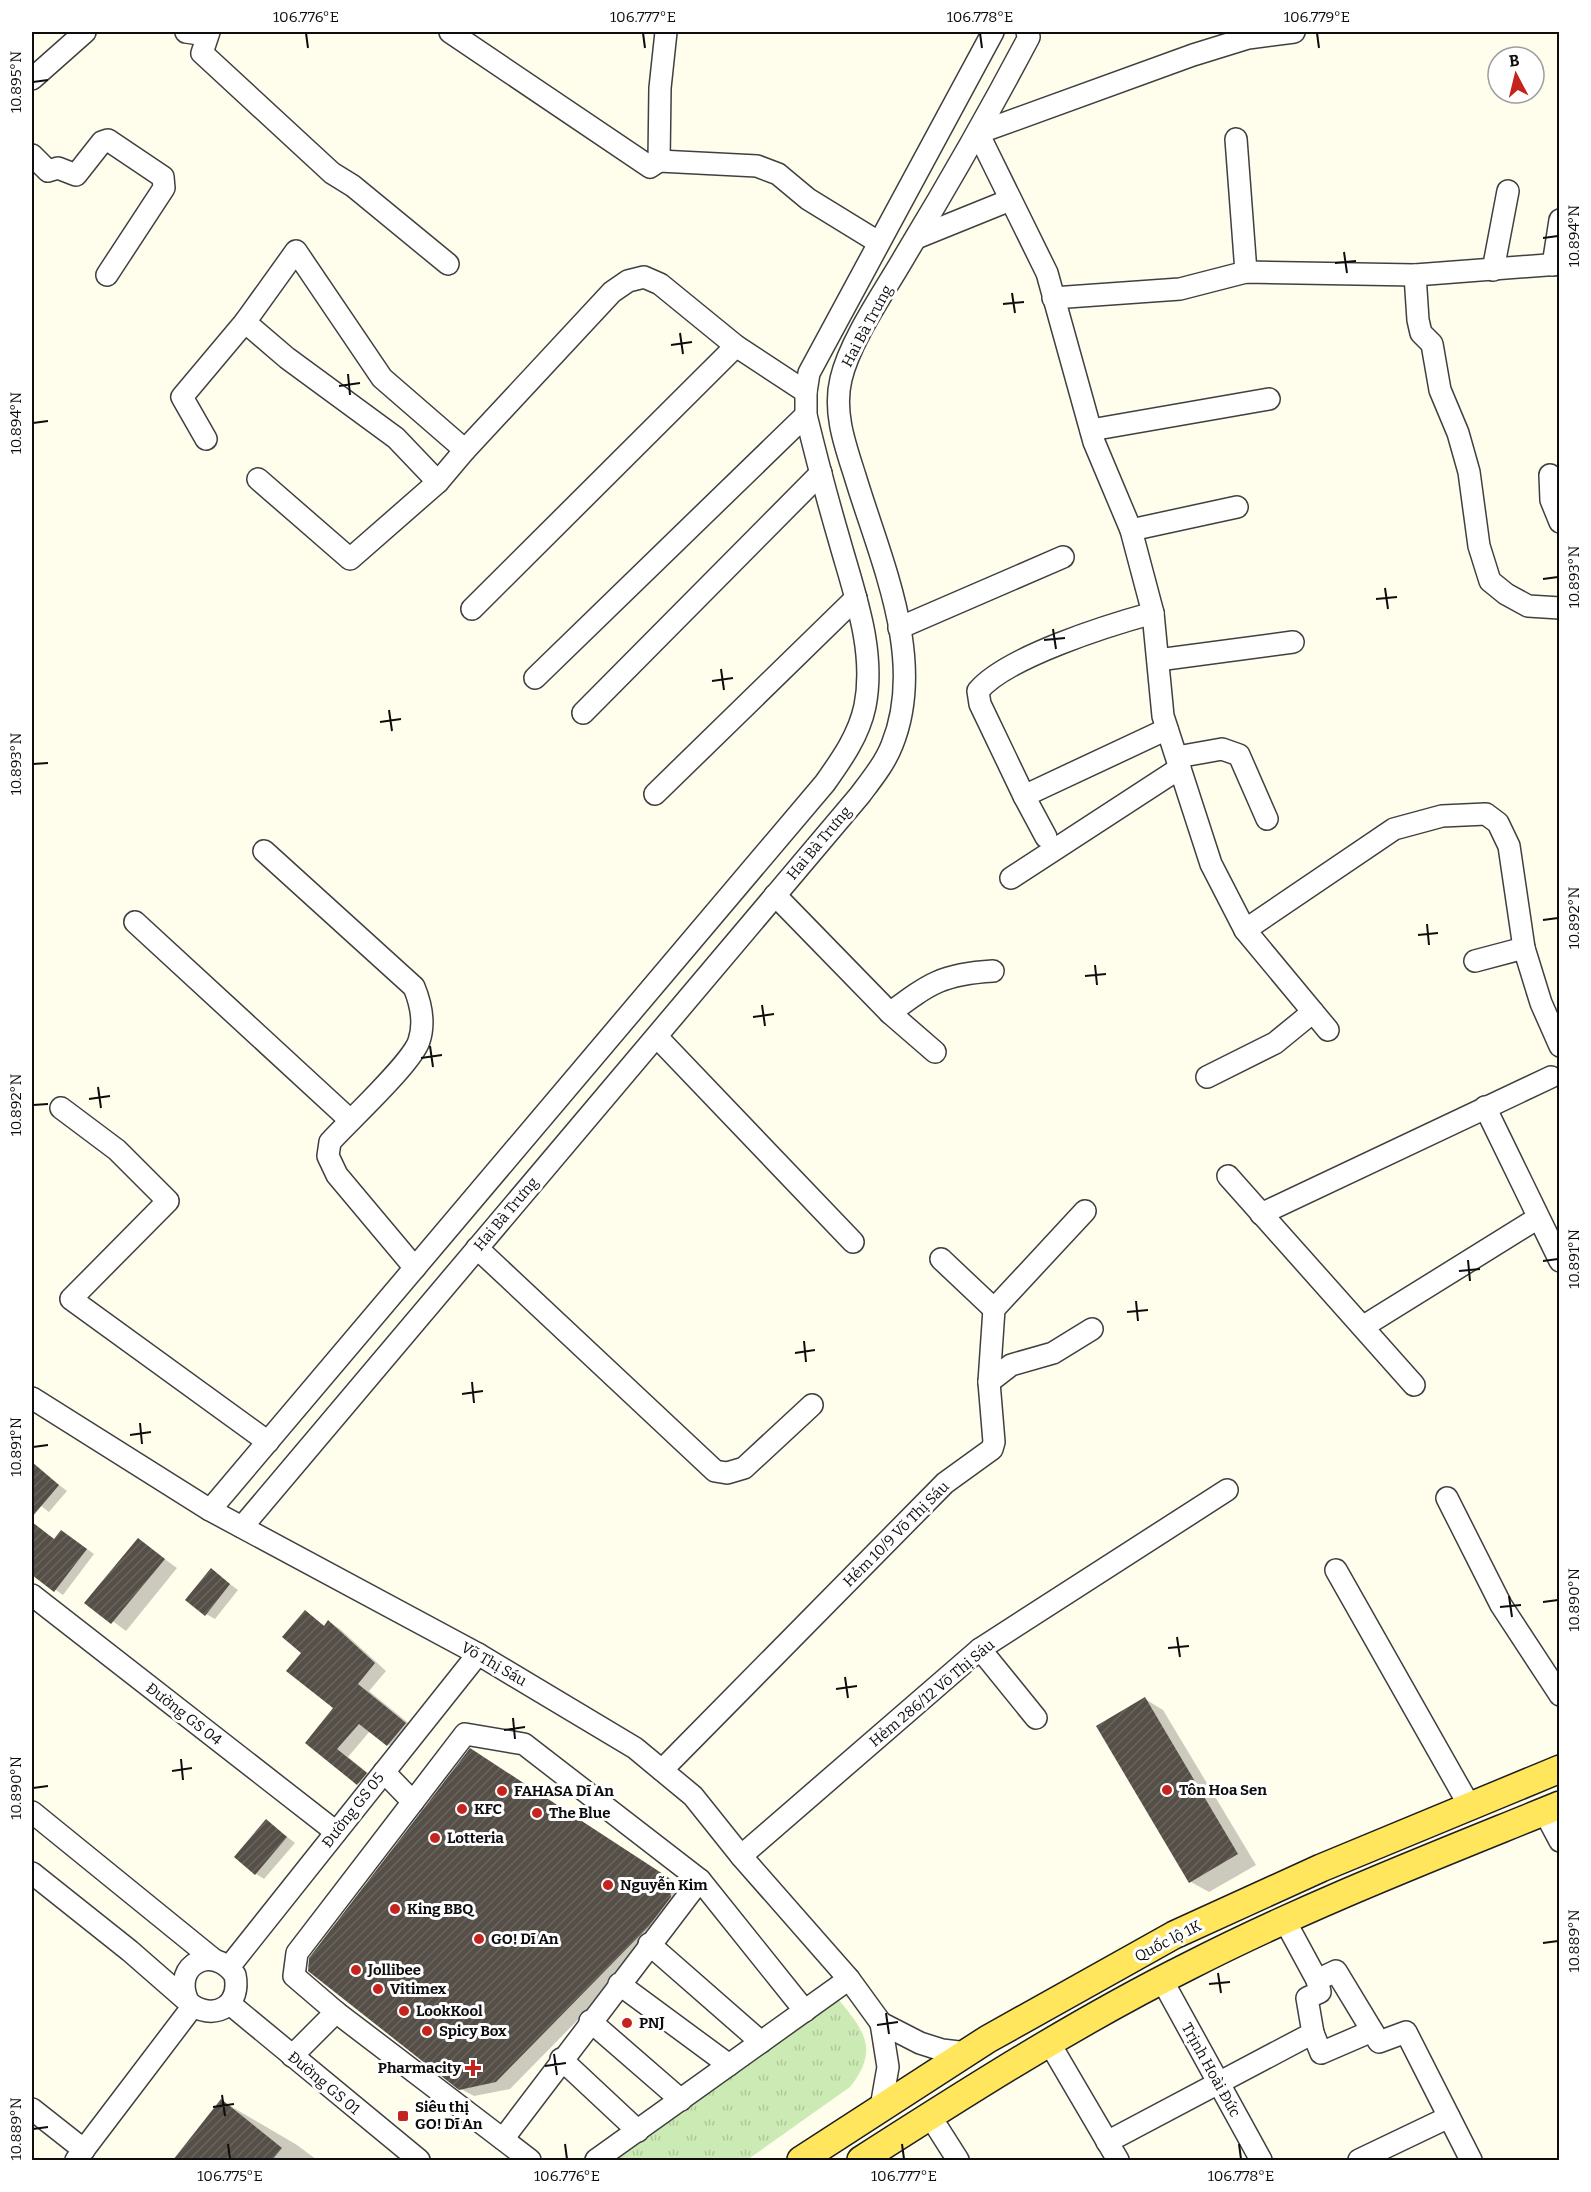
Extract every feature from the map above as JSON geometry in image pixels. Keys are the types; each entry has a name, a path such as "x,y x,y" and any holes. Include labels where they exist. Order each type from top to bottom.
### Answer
{"main road":[{"name":"Quốc lộ 1K","path":"801,2160 967,2053 1174,1935 1322,1868 1560,1769"},
{"name":"Quốc lộ 1K","path":"861,2160 1050,2044 1162,1980 1286,1921 1552,1808"}],"street":[{"path":"32,79 85,32"},
{"path":"450,32 642,164 650,167 659,161 757,166 778,174 808,199 878,242"},
{"path":"659,161 660,88 666,32"},
{"name":"Hai Bà Trưng","path":"210,1510 825,783 851,746 864,708 868,680 864,631 820,473 806,415 806,392 816,357 993,32"},
{"name":"Hai Bà Trưng","path":"242,1527 860,795 892,746 902,715 904,655 885,570 848,452 838,398 841,377 856,343 978,133 1029,37 1027,32"},
{"path":"1294,32 1246,35 978,133 1047,273 1091,430 1131,530 1153,613 1163,716 1211,864 1245,930 1328,1030"},
{"path":"200,33 202,53 332,173 353,186 448,264"},
{"path":"1236,139 1246,272"},
{"path":"32,155 48,171 58,168 76,175 102,142 108,140 163,177 164,188 106,276"},
{"path":"1493,270 1508,191"},
{"path":"916,238 1010,200"},
{"path":"1053,298 1180,289 1246,272 1415,275 1556,264 1560,220"},
{"path":"206,439 182,397 245,322 296,251 382,378 465,450"},
{"path":"1415,275 1419,326 1421,333 1432,344 1440,390 1458,433 1469,472 1479,546 1490,581 1506,594 1528,606 1560,608"},
{"path":"258,479 350,559 438,482 612,292 628,281 644,277 660,284 736,346 806,392"},
{"path":"245,322 287,358 396,438 438,482"},
{"path":"472,609 736,346"},
{"path":"1091,430 1269,399"},
{"path":"535,678 806,415"},
{"path":"583,713 820,473"},
{"path":"1550,476 1551,500 1560,522"},
{"path":"1131,530 1237,507"},
{"path":"899,628 1063,557"},
{"path":"655,794 856,598"},
{"path":"1046,837 984,713 978,691 987,680 1008,666 1109,625 1153,613"},
{"path":"1158,660 1293,642"},
{"path":"1024,796 1167,729"},
{"path":"1011,878 1178,763 1222,749 1239,755 1267,819"},
{"path":"1245,930 1394,829 1442,816 1486,814 1498,823 1509,846 1524,948 1541,1003 1560,1046"},
{"path":"264,851 414,987 420,1001 422,1022 418,1043 403,1065 330,1142 327,1156 337,1175 414,1268"},
{"path":"775,895 890,1013 935,1052"},
{"path":"135,922 350,1120"},
{"path":"1475,962 1524,948"},
{"path":"890,1013 912,996 949,976 993,971"},
{"path":"1207,1077 1275,1043 1313,1012"},
{"path":"657,1037 853,1242"},
{"path":"1261,1214 1551,1077"},
{"path":"61,1107 117,1150 168,1201 71,1299 268,1442"},
{"path":"1485,1107 1560,1261"},
{"path":"1228,1176 1364,1326 1414,1385"},
{"path":"941,1259 994,1309 1085,1211"},
{"path":"1364,1326 1538,1218"},
{"path":"477,1248 714,1471 727,1473 744,1468 812,1405"},
{"name":"Hẻm 10/9 Võ Thị Sáu","path":"662,1770 945,1483 992,1449 994,1442 989,1382 994,1309"},
{"path":"989,1382 1011,1365 1053,1353 1092,1329"},
{"name":"Võ Thị Sáu","path":"32,1398 210,1510 478,1654 635,1748 693,1796 741,1856 849,1979 881,2023 920,2043 942,2050 967,2053"},
{"name":"Hẻm 286/12 Võ Thị Sáu","path":"741,1856 980,1649 1227,1490"},
{"path":"1447,1498 1501,1605 1560,1695"},
{"path":"1336,1570 1469,1805"},
{"name":"Đường GS 04","path":"32,1595 336,1832"},
{"path":"980,1649 1036,1718"},
{"name":"Đường GS 05","path":"221,1963 336,1832 478,1654"},
{"path":"530,2160 336,2012 294,1976 297,1953 465,1734 524,1744 700,1880 805,2011"},
{"path":"384,1772 413,1802"},
{"path":"1552,1808 1560,1841"},
{"path":"32,1812 221,1963 237,1984 231,2004 215,2012 206,2012 190,2003 32,1873"},
{"path":"503,2139 561,2059 700,1880"},
{"path":"1286,1921 1317,1980 1320,1992 1307,1998 1313,2033 1321,2053 1372,2031"},
{"path":"649,1944 761,2042"},
{"path":"190,2003 184,1983 190,1968 204,1960 221,1963"},
{"path":"1317,1980 1336,1971 1379,2042 1406,2032 1471,2160"},
{"path":"596,2160 849,1979"},
{"name":"Trịnh Hoài Đức","path":"1162,1980 1261,2160"},
{"path":"619,1984 729,2065"},
{"path":"32,2109 80,2155 190,2003"},
{"name":"Đường GS 01","path":"231,2004 419,2160"},
{"path":"292,2056 336,2012"},
{"path":"590,2021 681,2100"},
{"name":"Võ Thị Sáu","path":"881,2023 888,2067 881,2108"},
{"path":"1107,2142 1313,2033"},
{"path":"1050,2044 1119,2160"},
{"path":"561,2059 638,2131"},
{"path":"930,2116 958,2160"},
{"path":"1359,2160 1449,2118"}],"green space":[{"path":"831,1990 858,2025 866,2047 865,2059 860,2072 850,2087 747,2160 605,2160"}],"building":[{"path":"32,1462 59,1485 32,1517"},
{"path":"32,1522 54,1539 61,1530 87,1549 54,1592 32,1575"},
{"path":"138,1538 165,1559 111,1624 84,1603"},
{"path":"211,1568 230,1584 205,1616 185,1600"},
{"path":"305,1610 324,1626 328,1620 375,1663 358,1684 406,1723 387,1746 359,1724 337,1749 367,1773 357,1785 305,1743 333,1708 286,1671 301,1653 282,1637"},
{"name":"Tôn Hoa Sen","path":"1145,1697 1238,1854 1189,1883 1096,1726"},
{"name":"GO! Dĩ An","path":"470,1748 669,1878 671,1897 649,1926 496,2082 459,2090 308,1971 309,1958"},
{"path":"266,1819 287,1837 255,1875 234,1857"},
{"path":"221,2099 282,2148 272,2160 173,2160"}],"place":[{"name":"Tôn Hoa Sen","path":"1167,1790"},
{"name":"FAHASA Dĩ An","path":"502,1791"},
{"name":"KFC","path":"462,1809"},
{"name":"The Blue","path":"537,1813"},
{"name":"Lotteria","path":"435,1838"},
{"name":"Nguyễn Kim","path":"608,1885"},
{"name":"King BBQ","path":"395,1909"},
{"name":"GO! Dĩ An","path":"479,1939"},
{"name":"Jollibee","path":"356,1970"},
{"name":"Vitimex","path":"378,1989"},
{"name":"LookKool","path":"404,2011"},
{"name":"PNJ","path":"627,2023"},
{"name":"Spicy Box","path":"427,2031"},
{"name":"Pharmacity","path":"473,2068"},
{"name":"Siêu thị GO! Dĩ An","path":"403,2116"}]}
